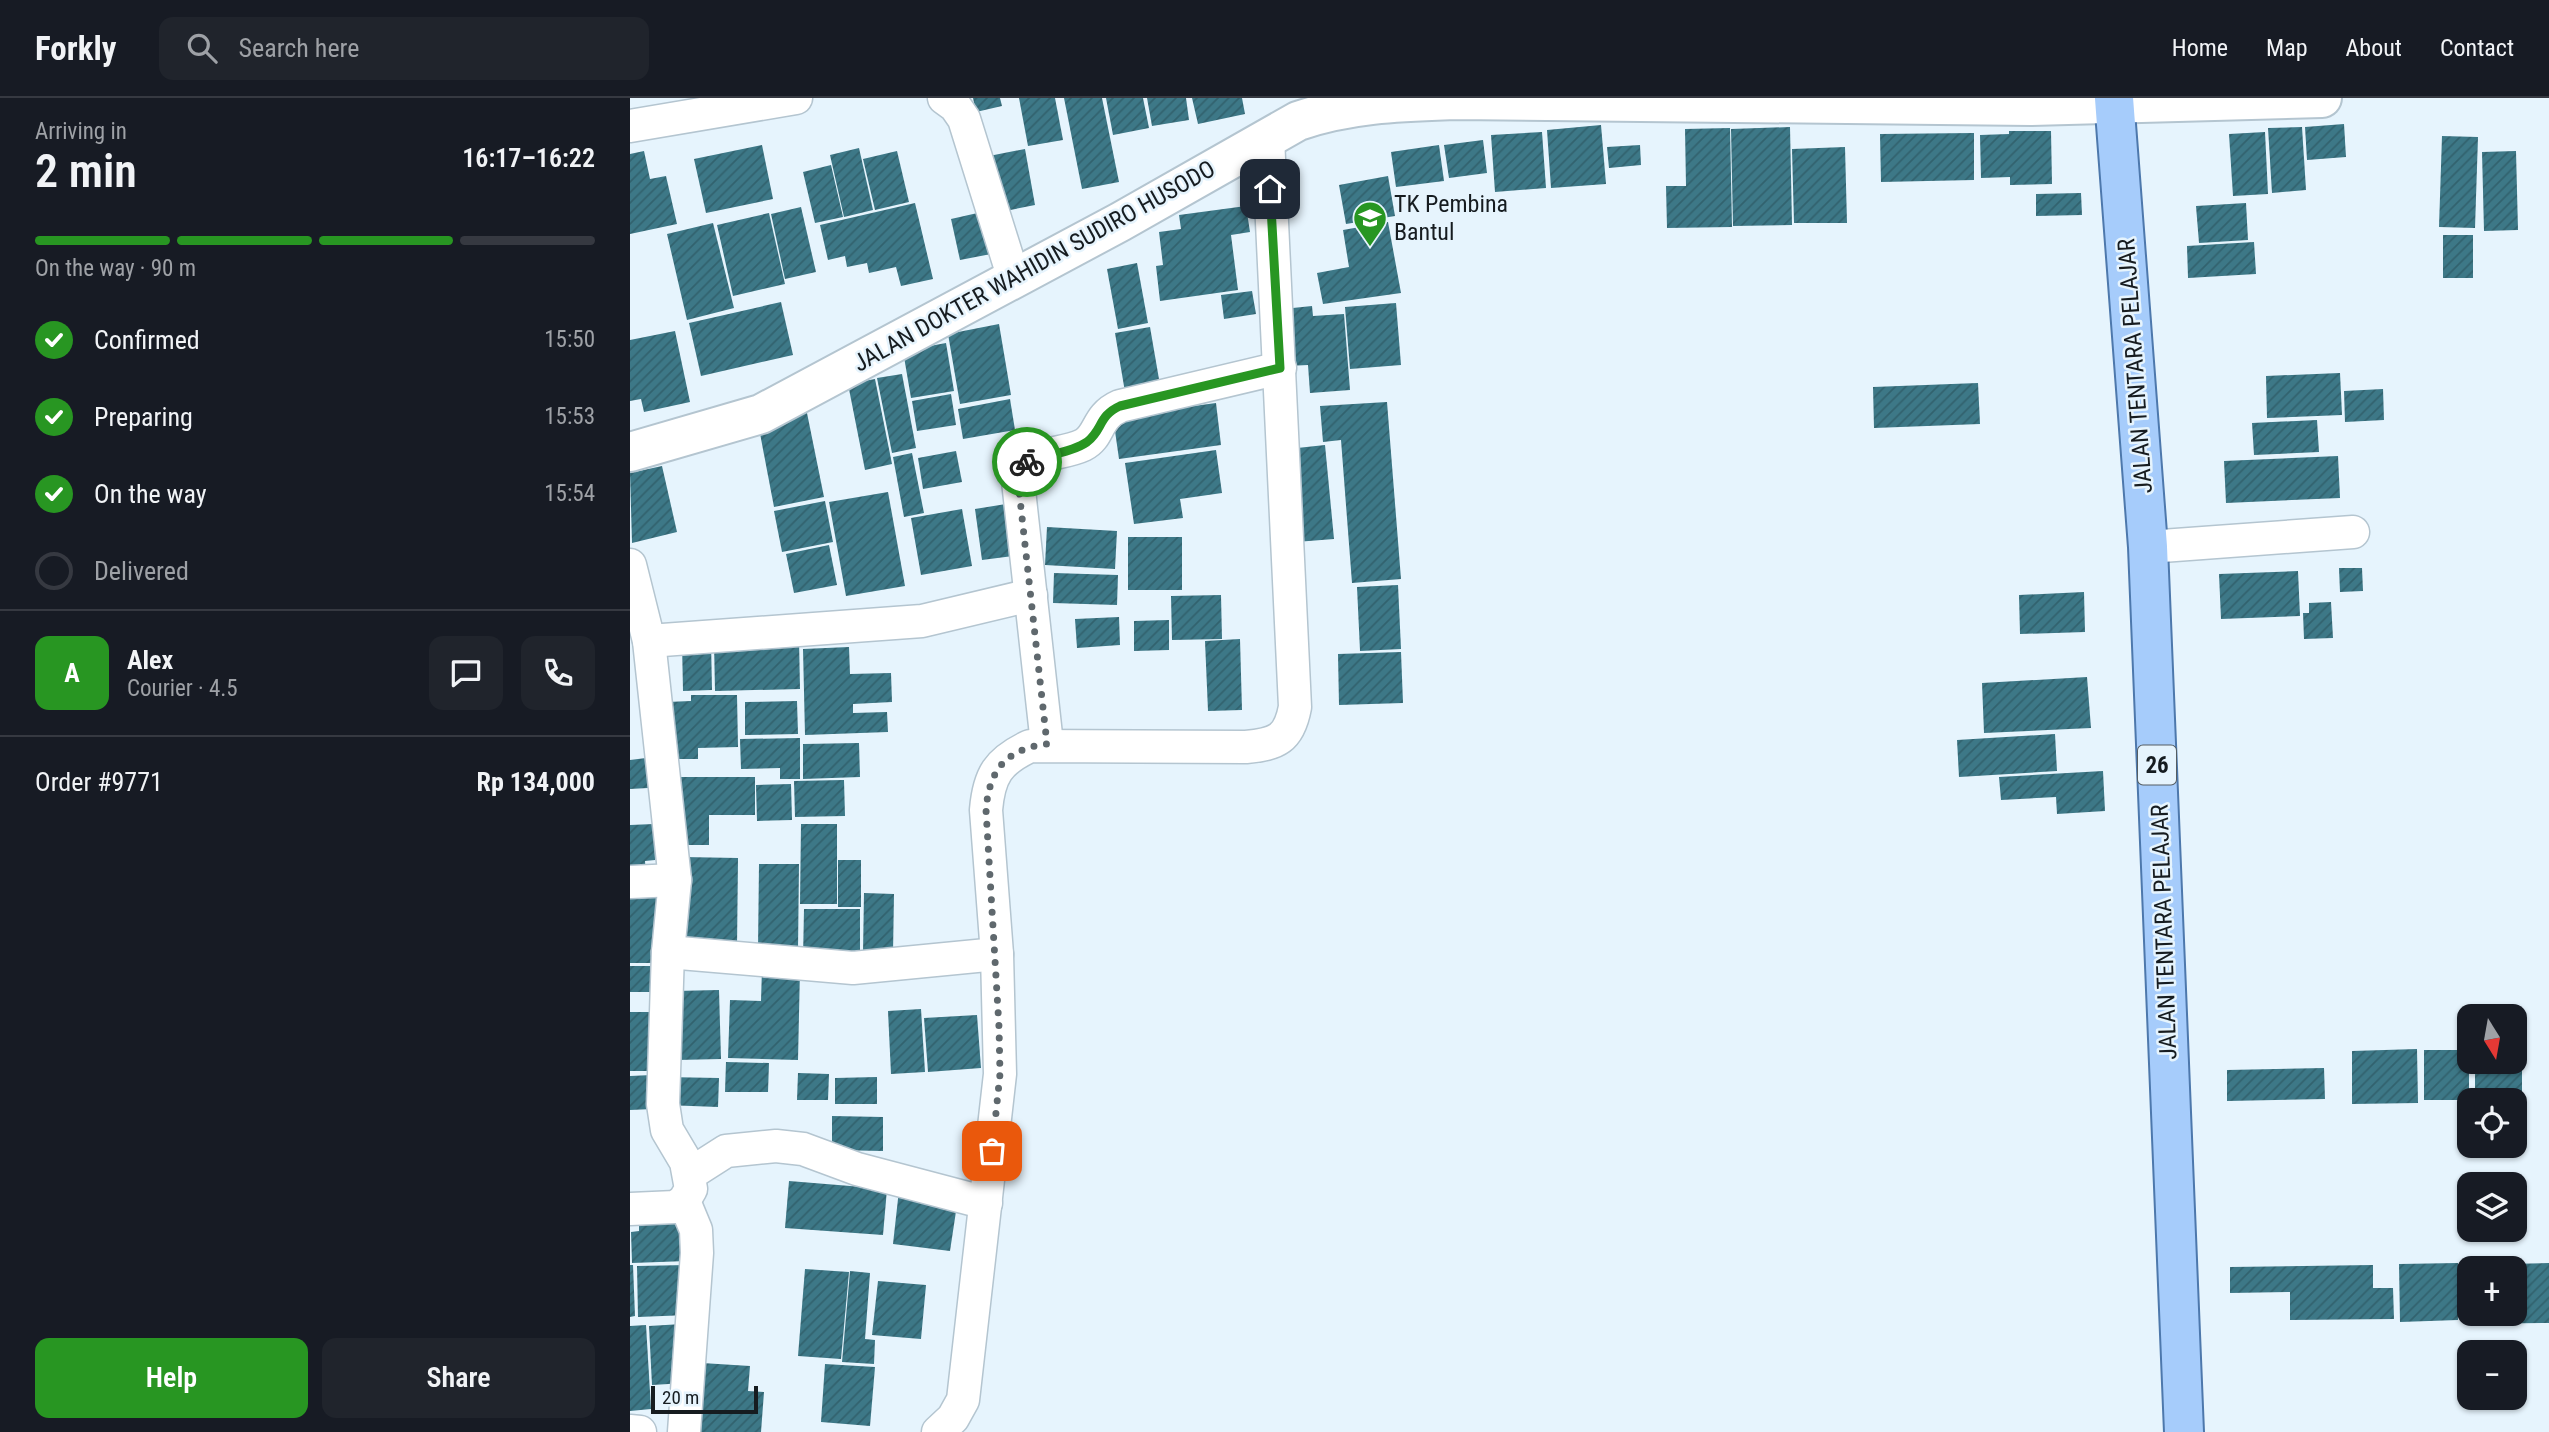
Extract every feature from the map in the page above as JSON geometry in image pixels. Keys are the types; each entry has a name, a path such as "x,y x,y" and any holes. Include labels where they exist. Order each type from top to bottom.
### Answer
{"main road":[{"name":"JALAN DOKTER WAHIDIN SUDIRO HUSODO","path":"630,452 761,414 1014,279 1286,119 1329,110 1382,100 2031,106 2114,101 2322,98"},
{"name":"JALAN TENTARA PELAJAR","path":"2114,101 2148,547 2184,1432"}],"street":[{"path":"630,126 796,98"},
{"path":"944,98 964,119 1014,279"},
{"path":"937,1432 953,1418 963,1400 1000,1074 997,954 986,810 988,787 997,769 1011,755 1030,746 1264,746 1281,738 1292,725 1295,707 1280,368 1286,119"},
{"path":"1047,744 1017,472 1022,465 1084,444 1092,438 1103,416 1120,406 1280,368"},
{"path":"2148,547 2353,532"},
{"path":"630,565 649,641 676,880 668,952 663,1104 667,1130 686,1162 687,1188 696,1230 697,1253 684,1432"},
{"path":"649,641 922,621 1031,594"},
{"path":"630,882 676,880"},
{"path":"668,952 853,968 997,954"},
{"path":"630,1209 664,1209 726,1151 776,1146 803,1149 857,1169 986,1203"},
{"path":"630,1431 640,1432"}],"building":[{"path":"973,98 1000,98 1002,106 976,112"},
{"path":"1019,98 1055,98 1063,140 1028,146"},
{"path":"1064,98 1102,98 1119,182 1082,189"},
{"path":"1106,98 1143,98 1149,128 1113,135"},
{"path":"1147,98 1186,98 1189,120 1152,126"},
{"path":"1192,98 1242,98 1245,114 1198,124"},
{"path":"2344,124 2346,157 2307,160 2305,127"},
{"path":"1601,125 1606,184 1551,188 1547,130"},
{"path":"1790,127 1792,225 1733,226 1731,129"},
{"path":"2302,127 2306,190 2272,193 2268,128"},
{"path":"1730,128 1732,227 1667,228 1666,186 1686,186 1685,129"},
{"path":"2009,131 2051,131 2052,184 2010,185 2010,177 1981,178 1980,135 2009,134"},
{"path":"1542,132 1546,188 1495,192 1491,135"},
{"path":"2265,132 2268,194 2233,196 2229,134"},
{"path":"1974,133 1974,180 1881,182 1880,134"},
{"path":"2442,136 2478,137 2475,228 2439,227"},
{"path":"1483,140 1487,173 1449,178 1444,145"},
{"path":"762,145 773,199 706,213 694,159"},
{"path":"1439,145 1444,181 1396,187 1391,152"},
{"path":"1640,145 1641,165 1609,168 1607,147"},
{"path":"1845,147 1847,223 1794,223 1792,149"},
{"path":"859,148 873,210 844,217 830,155"},
{"path":"1025,149 1035,205 995,213 984,157"},
{"path":"644,151 650,179 666,176 677,224 630,234 630,154"},
{"path":"897,151 909,202 875,210 863,159"},
{"path":"2516,151 2518,230 2484,231 2482,152"},
{"path":"831,165 843,217 815,223 803,172"},
{"name":"TK Pembina Bantul","path":"1388,176 1395,216 1346,224 1339,185"},
{"path":"2081,193 2082,215 2036,216 2036,194"},
{"path":"915,203 933,279 901,286 896,267 869,273 867,263 847,267 845,256 828,260 820,225"},
{"path":"2246,203 2248,240 2199,243 2196,206"},
{"path":"1246,206 1250,232 1231,235 1238,290 1160,301 1156,266 1163,265 1159,232 1181,229 1179,215"},
{"path":"801,207 816,272 785,279 771,214"},
{"path":"982,212 991,254 960,260 951,219"},
{"path":"769,213 785,284 733,296 717,225"},
{"name":"TK Pembina Bantul","path":"1388,222 1401,293 1323,304 1317,273 1349,267 1343,230"},
{"path":"713,223 734,308 687,320 667,234"},
{"path":"2443,235 2473,235 2473,278 2443,278"},
{"path":"2254,242 2256,274 2188,278 2187,246"},
{"path":"1137,263 1148,323 1118,329 1107,269"},
{"path":"1252,291 1256,314 1224,319 1221,295"},
{"path":"781,302 793,355 701,376 689,323"},
{"path":"1396,303 1401,365 1350,369 1345,307"},
{"path":"1312,306 1313,316 1344,314 1350,390 1310,393 1308,365 1287,366 1283,309"},
{"path":"999,324 1011,395 960,404 948,334"},
{"path":"1150,327 1160,385 1125,392 1115,333"},
{"path":"675,331 690,402 644,412 641,399 630,401 630,340"},
{"path":"946,343 954,391 911,398 903,351"},
{"path":"2340,373 2342,415 2267,418 2266,376"},
{"path":"902,374 916,448 892,453 877,378"},
{"path":"875,379 892,464 865,470 848,384"},
{"path":"1978,383 1980,424 1874,428 1873,387"},
{"path":"2383,389 2384,420 2345,422 2344,391"},
{"path":"951,394 956,425 917,431 912,401"},
{"path":"1010,399 1015,430 963,439 958,409"},
{"path":"1387,402 1401,579 1352,583 1341,440 1323,442 1320,406"},
{"path":"1216,403 1221,445 1119,459 1113,417"},
{"path":"807,413 824,497 774,507 758,423"},
{"path":"2317,420 2319,452 2254,455 2252,423"},
{"path":"1325,445 1334,539 1296,542 1288,449"},
{"path":"1216,450 1222,493 1180,499 1183,518 1134,524 1125,463"},
{"path":"956,451 962,482 923,489 918,458"},
{"path":"912,453 924,513 904,517 893,457"},
{"path":"2338,456 2340,498 2226,503 2224,461"},
{"path":"662,466 677,532 632,543 630,473"},
{"path":"888,492 905,586 846,596 829,502"},
{"path":"825,501 833,542 782,552 774,511"},
{"path":"1006,504 1013,556 982,560 975,509"},
{"path":"962,509 972,566 921,575 911,518"},
{"path":"1047,527 1117,531 1115,569 1045,565"},
{"path":"1128,537 1182,537 1182,590 1128,590"},
{"path":"829,545 837,585 794,593 786,554"},
{"path":"2339,568 2362,568 2363,591 2340,592"},
{"path":"2298,571 2300,616 2221,619 2219,574"},
{"path":"1054,573 1118,575 1117,605 1053,603"},
{"path":"1398,585 1401,649 1360,651 1357,587"},
{"path":"2084,592 2085,632 2020,634 2019,595"},
{"path":"1221,595 1222,639 1172,640 1171,596"},
{"path":"2331,602 2333,638 2304,639 2303,613 2309,613 2309,603"},
{"path":"1119,617 1120,645 1077,648 1075,619"},
{"path":"1169,620 1169,650 1134,651 1134,621"},
{"path":"1240,639 1242,710 1208,711 1205,641"},
{"path":"799,640 800,689 715,691 714,642"},
{"path":"711,642 712,690 683,691 682,643"},
{"path":"849,647 850,674 891,673 892,702 853,704 853,713 887,712 888,732 805,735 803,649"},
{"path":"1401,652 1403,703 1339,705 1338,654"},
{"path":"2087,677 2091,728 1984,733 1982,683"},
{"path":"691,695 737,695 738,747 698,748 698,759 668,759 667,702 691,701"},
{"path":"797,701 798,734 745,735 745,702"},
{"path":"2055,734 2057,771 1959,777 1957,740"},
{"path":"800,738 800,779 780,779 780,768 741,769 740,739"},
{"path":"859,743 860,777 803,779 803,744"},
{"path":"646,758 648,788 630,789 630,760"},
{"path":"2103,771 2105,811 2057,814 2056,797 2001,800 1999,777"},
{"path":"674,777 755,777 755,815 709,815 709,845 675,845"},
{"path":"844,780 845,816 795,817 794,781"},
{"path":"791,784 792,820 757,821 756,785"},
{"path":"654,824 655,860 645,861 646,875 630,875 630,825"},
{"path":"801,824 837,824 837,904 800,904"},
{"path":"683,857 738,858 737,947 682,946"},
{"path":"838,860 861,860 861,907 838,907"},
{"path":"759,864 799,864 798,949 758,949"},
{"path":"630,887 658,887 659,963 630,963"},
{"path":"864,893 894,894 893,953 863,953"},
{"path":"804,909 860,909 860,960 803,959"},
{"path":"630,966 658,966 659,992 630,992"},
{"path":"762,968 800,969 798,1060 728,1058 730,1000 761,1001"},
{"path":"719,990 721,1059 677,1060 675,991"},
{"path":"921,1009 925,1072 891,1074 888,1011"},
{"path":"630,1012 663,1012 662,1071 630,1071"},
{"path":"977,1015 981,1068 928,1072 924,1018"},
{"path":"2417,1049 2418,1103 2352,1104 2352,1051"},
{"path":"2424,1050 2457,1050 2457,1074 2469,1074 2469,1088 2457,1088 2457,1100 2424,1100"},
{"path":"726,1062 769,1063 768,1092 725,1092"},
{"path":"2324,1068 2325,1099 2227,1101 2227,1070"},
{"path":"798,1073 829,1074 828,1100 797,1100"},
{"path":"2475,1074 2522,1074 2522,1088 2475,1088"},
{"path":"652,1075 653,1109 630,1110 630,1076"},
{"path":"665,1077 719,1078 718,1107 665,1105"},
{"path":"877,1077 877,1104 835,1104 835,1078"},
{"path":"832,1116 883,1117 883,1151 832,1150"},
{"path":"789,1181 887,1189 883,1235 785,1228"},
{"path":"899,1190 958,1198 950,1251 893,1244"},
{"path":"686,1218 687,1261 632,1263 631,1232 639,1231 639,1219"},
{"path":"2457,1263 2457,1320 2400,1322 2399,1264"},
{"path":"2549,1263 2549,1323 2527,1323 2527,1264"},
{"path":"630,1265 633,1265 635,1316 630,1317"},
{"path":"687,1265 688,1315 638,1317 637,1266"},
{"path":"2373,1265 2373,1288 2393,1288 2394,1319 2290,1320 2290,1292 2230,1293 2230,1267"},
{"path":"805,1269 849,1272 841,1359 798,1356"},
{"path":"850,1271 870,1273 865,1339 875,1340 874,1364 842,1362"},
{"path":"878,1281 926,1285 921,1339 872,1335"},
{"path":"682,1324 685,1383 652,1385 649,1326"},
{"path":"646,1325 651,1409 630,1411 630,1326"},
{"path":"702,1363 750,1366 748,1391 764,1392 761,1432 697,1432"},
{"path":"825,1364 875,1367 870,1426 821,1422"}],"way so far":[{"path":"992,1151 1000,1074 997,954 986,810 988,787 997,769 1011,755 1030,746 1047,744 1017,472 1027,462"}],"place":[{"name":"TK Pembina Bantul","path":"1370,248"}],"route":[{"path":"1027,462 1084,444 1092,438 1103,416 1120,406 1280,368 1270,189"}]}
